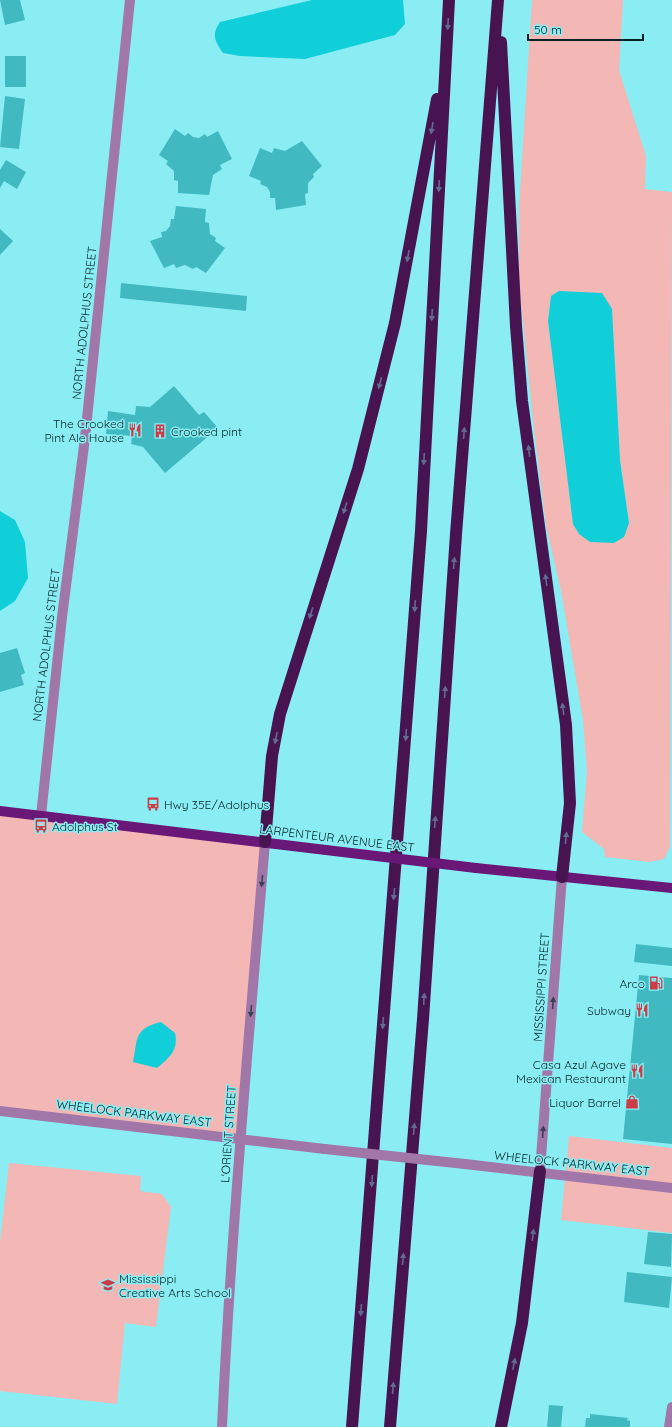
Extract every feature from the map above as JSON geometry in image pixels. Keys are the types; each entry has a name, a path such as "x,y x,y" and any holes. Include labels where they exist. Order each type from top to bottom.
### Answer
{"highway":[{"path":"352,1427 421,531 449,0"},
{"path":"498,0 516,326 522,401 566,725 570,802 562,877"},
{"path":"390,1427 422,1027 455,542 498,0"},
{"path":"265,842 272,756 280,714 358,469 395,323 446,49"},
{"path":"500,1427 522,1323 540,1171"}],"main road":[{"name":"LARPENTEUR AVENUE EAST","path":"0,811 490,869 672,888"}],"street":[{"name":"NORTH ADOLPHUS STREET","path":"41,816 62,618 85,438 130,0"},
{"name":"L'ORIENT STREET","path":"222,1427 224,1367 240,1139 265,842"},
{"name":"MISSISSIPPI STREET","path":"540,1171 562,877"},
{"name":"WHEELOCK PARKWAY EAST","path":"0,1111 325,1149 540,1171 672,1188"},
{"path":"669,1427 672,1407"}],"shaded area":[{"path":"532,0 623,0 619,70 646,156 645,189 672,192 670,847 664,859 650,862 605,857 604,849 582,832 587,771 583,720 561,591 546,526 534,429 519,283 519,207","holes":["551,296 620,460 629,523 579,534 573,524 548,321"]},
{"path":"0,811 265,842 240,1139 0,1111"},
{"path":"569,1136 672,1148 672,1233 561,1220"},
{"path":"9,1163 141,1176 140,1191 162,1194 171,1207 156,1327 125,1323 117,1404 0,1391 0,1242"}],"water":[{"path":"312,0 403,0 405,24 395,35 305,59 240,56 223,53 216,41 215,34 220,22"},
{"path":"559,291 602,293 612,309 620,460 629,523 624,537 614,543 590,542 579,534 573,524 548,321 551,296"},
{"path":"0,511 15,520 25,542 28,578 15,601 0,611"},
{"path":"161,1022 175,1033 176,1044 172,1053 157,1068 133,1062 138,1036 146,1028"}],"building":[{"path":"0,0 20,0 25,20 5,25"},
{"path":"5,56 26,56 26,87 5,87"},
{"path":"5,96 25,99 19,149 0,147"},
{"path":"175,129 185,136 188,133 193,137 199,138 205,134 207,137 218,131 232,159 220,165 222,169 213,175 209,195 178,193 178,181 174,180 174,171 166,164 168,161 159,155"},
{"path":"302,141 322,166 313,174 314,177 308,183 308,193 305,194 306,205 276,210 275,198 270,198 270,192 267,187 260,184 261,181 249,176 260,148 272,153 274,148 285,151"},
{"path":"6,160 26,172 17,189 4,181 0,188 0,170"},
{"path":"176,206 206,209 205,222 209,223 210,234 216,238 215,241 225,248 206,273 196,267 193,269 185,265 176,268 174,264 164,268 150,241 162,237 161,232 166,231 170,226 171,219 174,219"},
{"path":"0,229 13,241 0,255"},
{"path":"121,283 247,296 246,311 120,298"},
{"name":"Crooked pint","path":"174,386 199,415 204,412 218,428 165,473 143,447 131,444 132,436 106,434 108,411 135,415 136,406 150,407"},
{"path":"17,648 25,673 21,675 24,685 0,692 0,653"},
{"path":"636,944 672,948 672,966 634,962"},
{"path":"639,975 672,978 672,1144 623,1139"},
{"path":"648,1232 672,1234 671,1267 644,1264"},
{"path":"627,1272 672,1277 669,1308 624,1302"},
{"path":"549,1405 563,1406 561,1427 547,1427"},
{"path":"590,1414 628,1418 627,1420 630,1421 630,1427 585,1427 586,1418 590,1418"}],"place":[{"name":"The Crooked Pint Ale House","path":"135,430"},
{"name":"Crooked pint","path":"160,431"},
{"name":"Hwy 35E/Adolphus","path":"153,804"},
{"name":"Adolphus St","path":"41,826"},
{"name":"Arco","path":"656,983"},
{"name":"Subway","path":"642,1010"},
{"name":"Casa Azul Agave Mexican Restaurant","path":"637,1071"},
{"name":"Liquor Barrel","path":"632,1102"},
{"name":"Mississippi Creative Arts School","path":"108,1285"}]}
